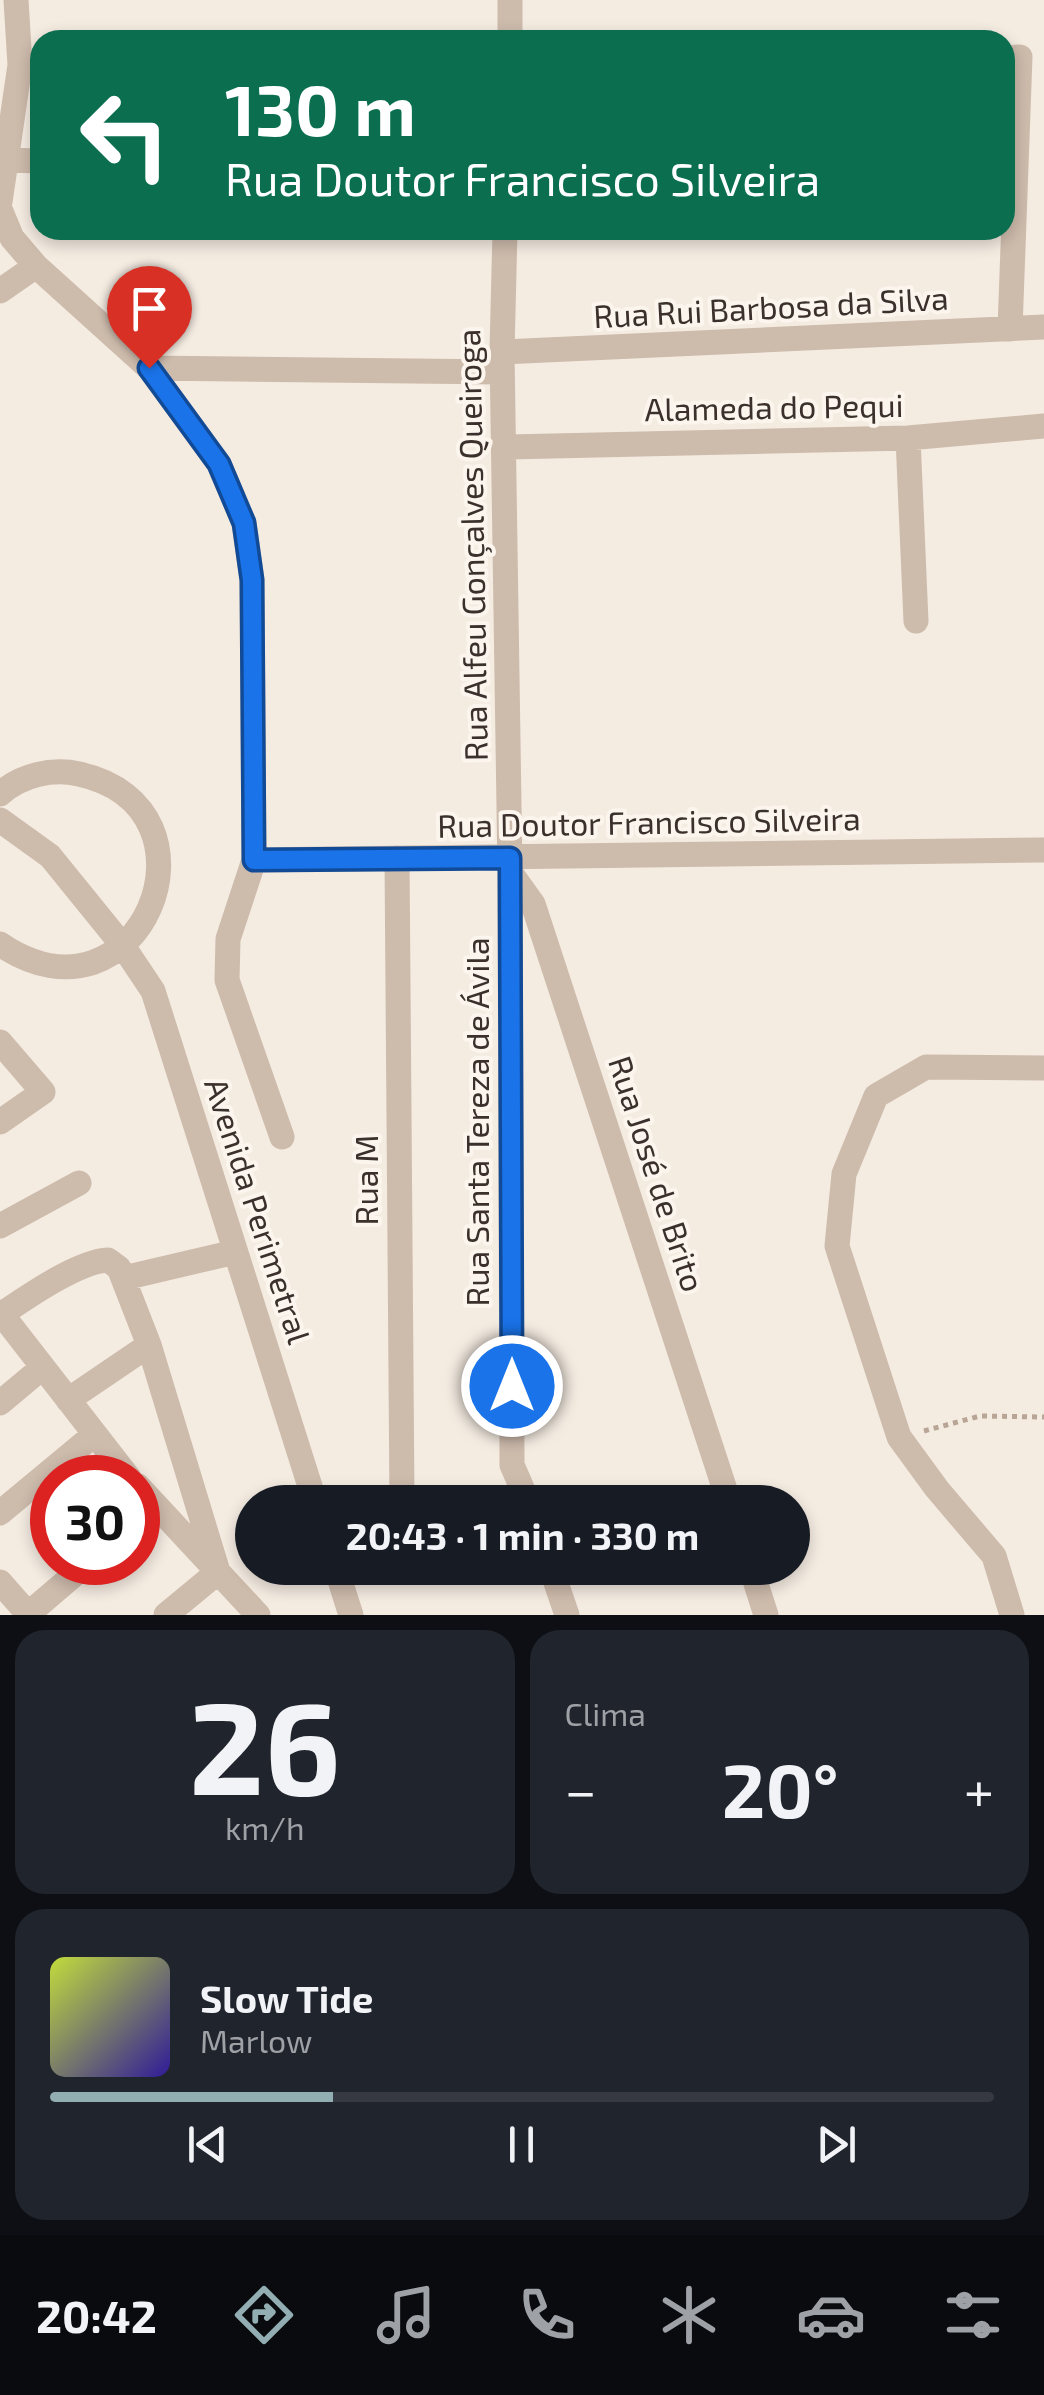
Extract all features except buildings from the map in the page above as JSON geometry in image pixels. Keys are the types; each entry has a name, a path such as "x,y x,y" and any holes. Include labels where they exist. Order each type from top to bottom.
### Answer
{"street":[{"path":"16,0 20,65 0,205 12,238 36,266 149,368 219,464 244,523 252,580 254,860 228,939 227,980 282,1137"},
{"path":"510,0 510,30"},
{"path":"1015,57 1020,57 1015,193"},
{"path":"6,160 30,161"},
{"name":"Rua Alfeu Gonçalves Queiroga","path":"504,240 502,362 510,865"},
{"path":"1010,329 1013,240"},
{"path":"0,291 36,266"},
{"name":"Rua Rui Barbosa da Silva","path":"149,368 502,362 1044,327"},
{"name":"Alameda do Pequi","path":"504,447 908,438 1044,426"},
{"path":"908,438 916,621"},
{"path":"0,794 36,774 67,772 98,778 125,794 145,818 157,846 160,878 152,908 135,934 123,946 91,962 56,967 22,958 0,944"},
{"name":"Avenida Perimetral","path":"0,820 50,856 123,946 153,991 310,1485"},
{"name":"Rua Doutor Francisco Silveira","path":"254,860 397,858 510,865 1044,850"},
{"name":"Rua M","path":"397,858 402,1485"},
{"name":"Rua Santa Tereza de Ávila","path":"510,865 512,1465 521,1485"},
{"name":"Rua José de Brito","path":"510,865 534,904 723,1485"},
{"path":"0,1042 43,1092 0,1122"},
{"path":"1012,1615 994,1556 899,1437 836,1246 844,1174 876,1096 926,1067 1044,1068"},
{"path":"0,1226 79,1182"},
{"path":"120,1271 235,1252"},
{"path":"112,1455 1,1313 91,1264 108,1260 120,1271 148,1346 218,1572"},
{"path":"68,1400 148,1346"},
{"path":"0,1403 43,1367"},
{"path":"0,1514 96,1434"},
{"path":"160,1525 218,1572 258,1615"},
{"path":"166,1615 218,1572"},
{"path":"0,1582 28,1615 63,1585"},
{"path":"341,1585 351,1615"},
{"path":"557,1585 567,1615"},
{"path":"756,1585 766,1615"}],"path":[{"path":"899,1437 980,1416 1044,1417"}],"route":[{"path":"149,368 219,464 244,523 252,580 254,860 510,858 512,1386"}]}
